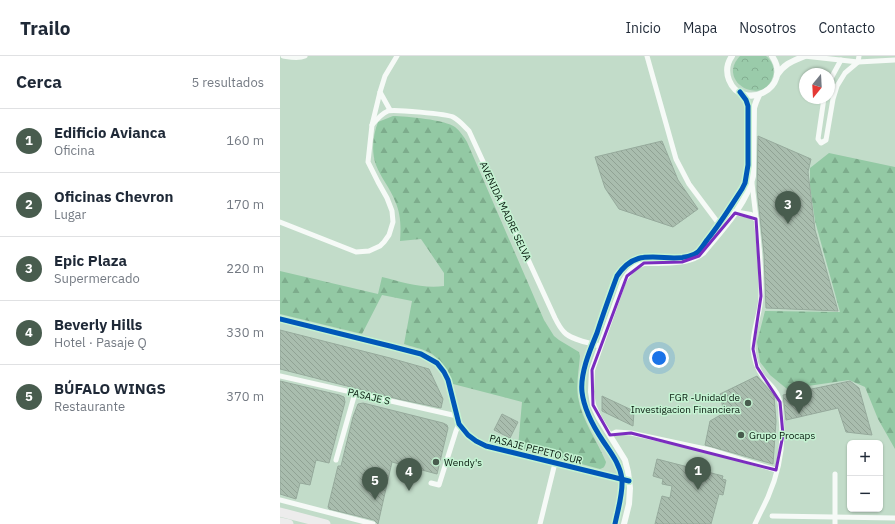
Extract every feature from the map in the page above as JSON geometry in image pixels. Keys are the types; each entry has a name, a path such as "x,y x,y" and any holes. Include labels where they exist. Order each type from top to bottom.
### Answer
{"highway":[{"path":"280,512 326,524"},
{"path":"280,522 289,524"}],"street":[{"path":"283,56 292,58 302,58 305,56"},
{"path":"280,222 356,252 368,251 380,246 389,235 393,222 392,211 387,198 368,162 372,125 380,92 395,56"},
{"path":"647,56 676,159 689,184 721,226"},
{"path":"728,56 728,79 733,87 749,96 759,95 769,90 775,82 782,67 805,56 841,60 895,60"},
{"path":"728,63 732,56"},
{"path":"773,56 777,66 777,76"},
{"path":"835,95 837,86 845,73 859,59"},
{"path":"835,71 841,60"},
{"path":"372,125 377,118 390,110 380,92"},
{"path":"732,211 745,183 748,164 748,106 746,100 740,92"},
{"path":"624,524 629,504 630,488 625,460 599,418 593,405 591,398 592,370 623,282 631,271 644,263 682,262 695,258 703,253 732,211 748,193 753,176 754,108 759,95"},
{"path":"823,104 818,139 821,143 826,140 833,104"},
{"name":"AVENIDA MADRE SELVA","path":"390,110 440,114 453,117 463,124 469,131 560,327 568,336 600,346"},
{"path":"752,183 761,270 761,296 754,337 754,358 757,367 778,396 780,402 782,434 780,456 772,486 755,524"},
{"path":"732,211 751,215 756,219"},
{"path":"615,524 622,495 622,479 617,462 598,433 583,403 582,378 617,276 626,264 633,259 644,257 681,258 698,252 721,226"},
{"name":"PASAJE PEPETO SUR","path":"280,319 421,354 437,363 448,380 459,424 468,435 486,446 629,481"},
{"name":"PASAJE S","path":"280,376 457,416"},
{"path":"336,460 355,393"},
{"path":"431,483 441,485 459,424"},
{"path":"610,435 616,432 631,433 710,450 776,470"},
{"path":"540,524 556,463"},
{"path":"834,524 835,474"},
{"path":"280,500 373,524"},
{"path":"772,516 895,518"}],"highlighted area":[{"path":"735,213 756,219 761,296 753,349 757,367 780,402 783,435 776,470 631,433 610,435 593,405 592,370 627,276 644,263 682,262 699,256"}],"green space":[{"path":"740,56 766,56 768,58 774,70 773,76 768,85 761,90 752,91 744,88 737,82 733,75 734,66"},
{"path":"393,116 443,122 459,130 467,142 544,320 554,336 579,352 577,392 586,422 606,462 605,466 602,468 600,469 518,447 522,402 453,384 440,361 432,354 404,344 412,301 382,295 362,334 280,314 280,271 378,294 382,277 420,286 444,286 444,273 421,239 400,241 400,221 397,206 374,160 373,143 378,122"},
{"path":"829,153 895,167 895,449 878,419 865,387 849,380 787,389 770,375 760,362 757,342 765,311 840,312 815,221 810,186 810,168"}],"building":[{"path":"758,136 811,159 808,172 815,230 838,311 766,308 764,254 757,190"},
{"path":"662,141 678,180 698,209 673,227 619,209 605,188 595,157"},
{"path":"280,330 429,369 443,399 441,408 398,399 280,369"},
{"path":"757,376 774,396 776,421 773,464 705,445 710,421 724,413 720,394"},
{"path":"280,381 339,395 344,397 345,402 329,463 316,460 310,485 300,483 296,499 280,494"},
{"path":"850,381 859,388 872,435 846,432 838,408 786,420 783,395"},
{"path":"602,396 634,411 633,426 602,411"},
{"path":"363,403 443,423 447,425 448,428 437,474 392,462 378,524 374,520 329,509 328,507 338,466 341,466 353,417 358,404"},
{"path":"502,414 518,422 510,438 494,430"},
{"path":"657,459 723,476 722,479 726,480 723,495 719,494 711,524 655,524 662,496 670,498 672,486 662,484 663,479 653,476"}],"cycle path":[{"path":"615,524 621,496 622,479 612,454 592,424 583,399 582,385 586,362 617,276 623,268 635,259 649,257 680,258 696,254 716,228 742,189 745,183 748,165 748,106 746,100 740,92"},
{"path":"280,319 421,354 437,363 448,380 459,424 468,435 486,446 629,481"}],"place":[{"name":"Epic Plaza","path":"788,224"},
{"name":"FGR -Unidad de Investigacion Financiera","path":"748,403"},
{"name":"Oficinas Chevron","path":"799,414"},
{"name":"Grupo Procaps","path":"741,435"},
{"name":"Wendy's","path":"436,462"},
{"name":"Edificio Avianca","path":"698,490"},
{"name":"Beverly Hills","path":"409,491"},
{"name":"BÚFALO WINGS","path":"375,500"}]}
